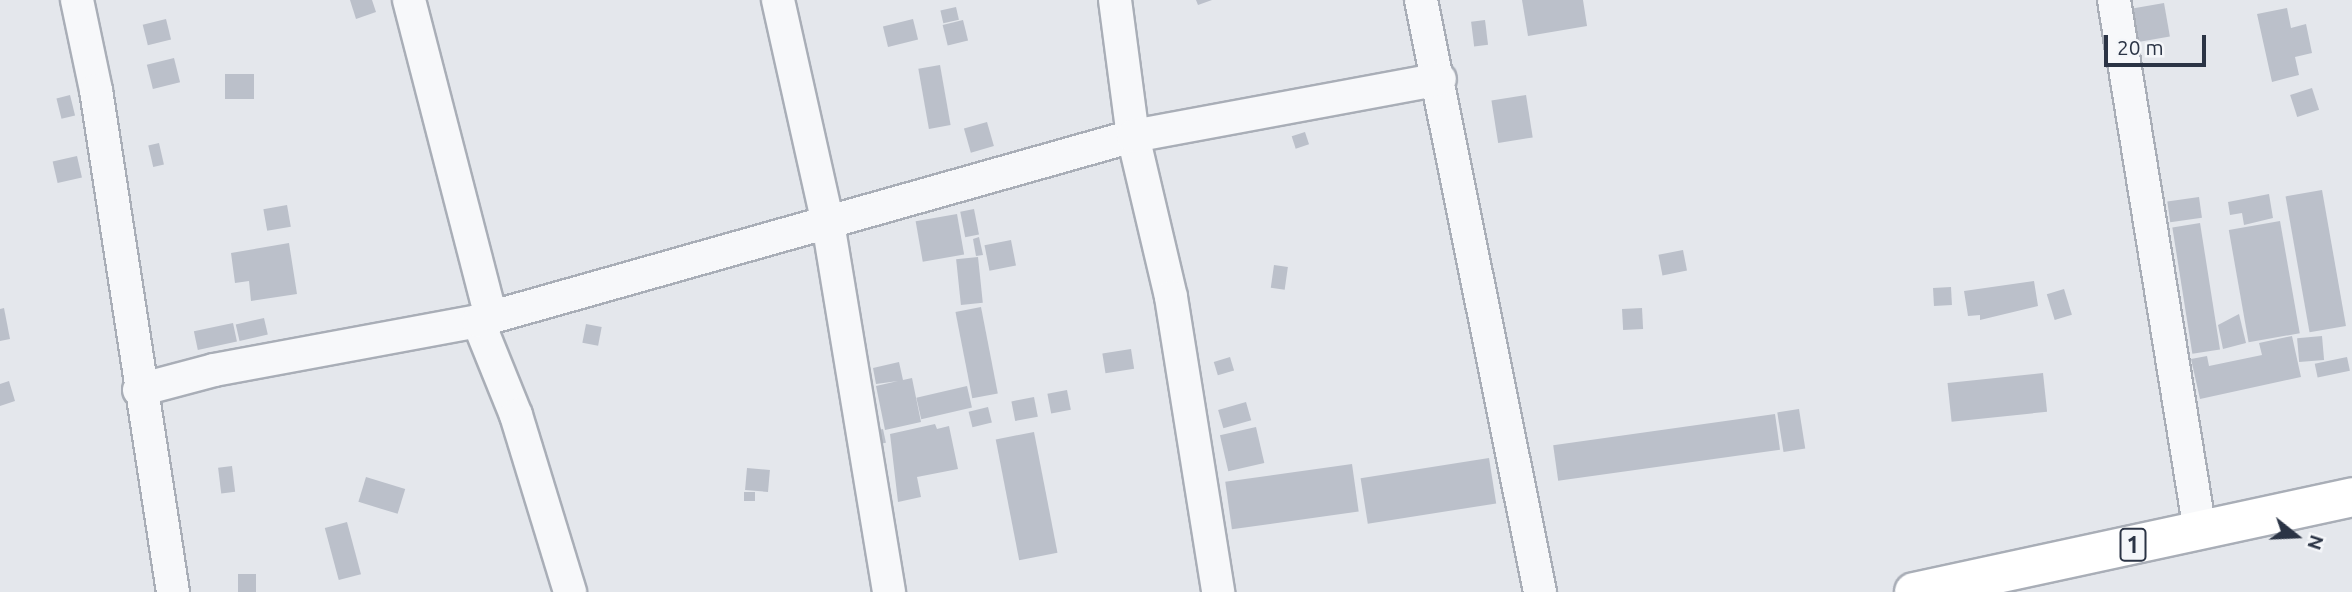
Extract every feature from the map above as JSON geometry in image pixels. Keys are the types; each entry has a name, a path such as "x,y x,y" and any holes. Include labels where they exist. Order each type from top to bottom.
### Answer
{"main road":[{"name":"1","path":"1914,592 2352,497"}],"street":[{"path":"77,0 96,90 139,390 173,592"},
{"path":"409,0 484,319 570,592"},
{"path":"778,0 828,223 889,592"},
{"path":"1115,0 1133,136 1171,297 1218,592"},
{"path":"1421,0 1440,79 1540,592"},
{"path":"2114,0 2200,531"},
{"path":"139,390 214,370 484,319 1133,136 1440,79"}],"building":[{"path":"350,0 372,0 376,12 356,19"},
{"path":"1196,0 1212,0 1198,5"},
{"path":"1522,0 1583,0 1587,26 1528,36"},
{"path":"2164,3 2170,36 2138,42 2132,9"},
{"path":"956,7 959,20 943,23 940,11"},
{"path":"2287,8 2291,28 2306,24 2312,53 2295,57 2299,75 2272,82 2257,14"},
{"path":"166,19 171,39 148,45 143,25"},
{"path":"913,19 918,39 888,47 883,26"},
{"path":"963,20 968,40 948,45 943,25"},
{"path":"1485,20 1488,45 1474,47 1471,22"},
{"path":"174,58 180,82 153,89 147,65"},
{"path":"940,65 951,125 929,129 918,69"},
{"path":"225,74 254,74 254,99 225,99"},
{"path":"2312,88 2319,110 2297,117 2290,95"},
{"path":"70,95 75,115 61,119 56,98"},
{"path":"1526,95 1533,137 1498,143 1491,100"},
{"path":"987,122 994,146 971,153 964,129"},
{"path":"1305,132 1309,144 1296,149 1292,136"},
{"path":"159,143 164,164 153,167 148,145"},
{"path":"77,156 82,177 58,183 53,162"},
{"path":"2322,190 2346,326 2310,332 2286,196"},
{"path":"2269,194 2273,218 2244,225 2242,213 2230,215 2228,202"},
{"path":"2199,197 2202,218 2170,222 2167,201"},
{"path":"287,205 291,227 267,231 263,209"},
{"path":"974,209 979,235 965,237 960,212"},
{"path":"957,214 964,254 923,262 916,221"},
{"path":"2280,221 2300,333 2249,342 2229,230"},
{"path":"2200,223 2220,349 2192,354 2172,227"},
{"path":"979,237 983,255 976,256 973,239"},
{"path":"1011,240 1016,266 989,271 984,245"},
{"path":"289,243 297,294 251,301 249,281 235,283 231,253"},
{"path":"1683,250 1687,271 1662,275 1658,255"},
{"path":"978,257 983,303 961,305 956,259"},
{"path":"1274,265 1288,267 1285,290 1271,288"},
{"path":"2034,281 2038,306 1980,320 1980,315 1968,316 1964,291"},
{"path":"1951,287 1952,305 1934,306 1933,288"},
{"path":"2064,289 2072,315 2055,320 2047,294"},
{"path":"981,307 998,393 972,398 955,312"},
{"path":"4,308 10,339 0,341 0,309"},
{"path":"1642,308 1643,329 1623,330 1622,309"},
{"path":"2239,314 2246,343 2223,349 2218,325"},
{"path":"264,318 268,335 240,341 236,325"},
{"path":"233,323 237,342 198,350 194,331"},
{"path":"586,324 602,327 598,346 582,343"},
{"path":"2292,336 2301,377 2200,399 2191,359 2207,356 2209,366 2262,355 2259,343"},
{"path":"2322,336 2324,360 2299,362 2297,338"},
{"path":"1131,349 1134,369 1105,373 1102,354"},
{"path":"1230,357 1234,370 1218,375 1214,362"},
{"path":"2347,357 2350,371 2318,378 2315,364"},
{"path":"899,362 903,380 912,378 921,422 885,430 876,386 898,381 876,384 873,368"},
{"path":"2043,373 2047,412 1952,422 1948,383"},
{"path":"9,381 15,401 0,406 0,384"},
{"path":"967,386 972,407 921,419 916,398"},
{"path":"1067,390 1071,410 1051,413 1047,394"},
{"path":"1034,397 1038,417 1015,421 1011,401"},
{"path":"1246,402 1251,420 1223,428 1218,410"},
{"path":"988,407 992,423 972,427 969,412"},
{"path":"1799,409 1805,449 1784,452 1777,412"},
{"path":"1775,414 1780,450 1558,481 1553,445"},
{"path":"935,424 937,429 949,426 958,469 917,477 921,497 898,502 890,434"},
{"path":"1256,427 1264,463 1228,471 1220,435"},
{"path":"883,429 886,443 871,446 868,432"},
{"path":"1034,432 1057,553 1019,560 996,439"},
{"path":"1489,458 1496,503 1368,524 1361,478"},
{"path":"1352,464 1359,512 1232,529 1225,482"},
{"path":"232,466 235,492 221,494 218,468"},
{"path":"747,468 770,470 768,492 745,490"},
{"path":"366,477 405,489 398,514 358,502"},
{"path":"744,492 755,492 755,501 744,501"},
{"path":"347,522 361,574 339,580 325,528"},
{"path":"238,574 256,574 256,592 238,592"}]}
